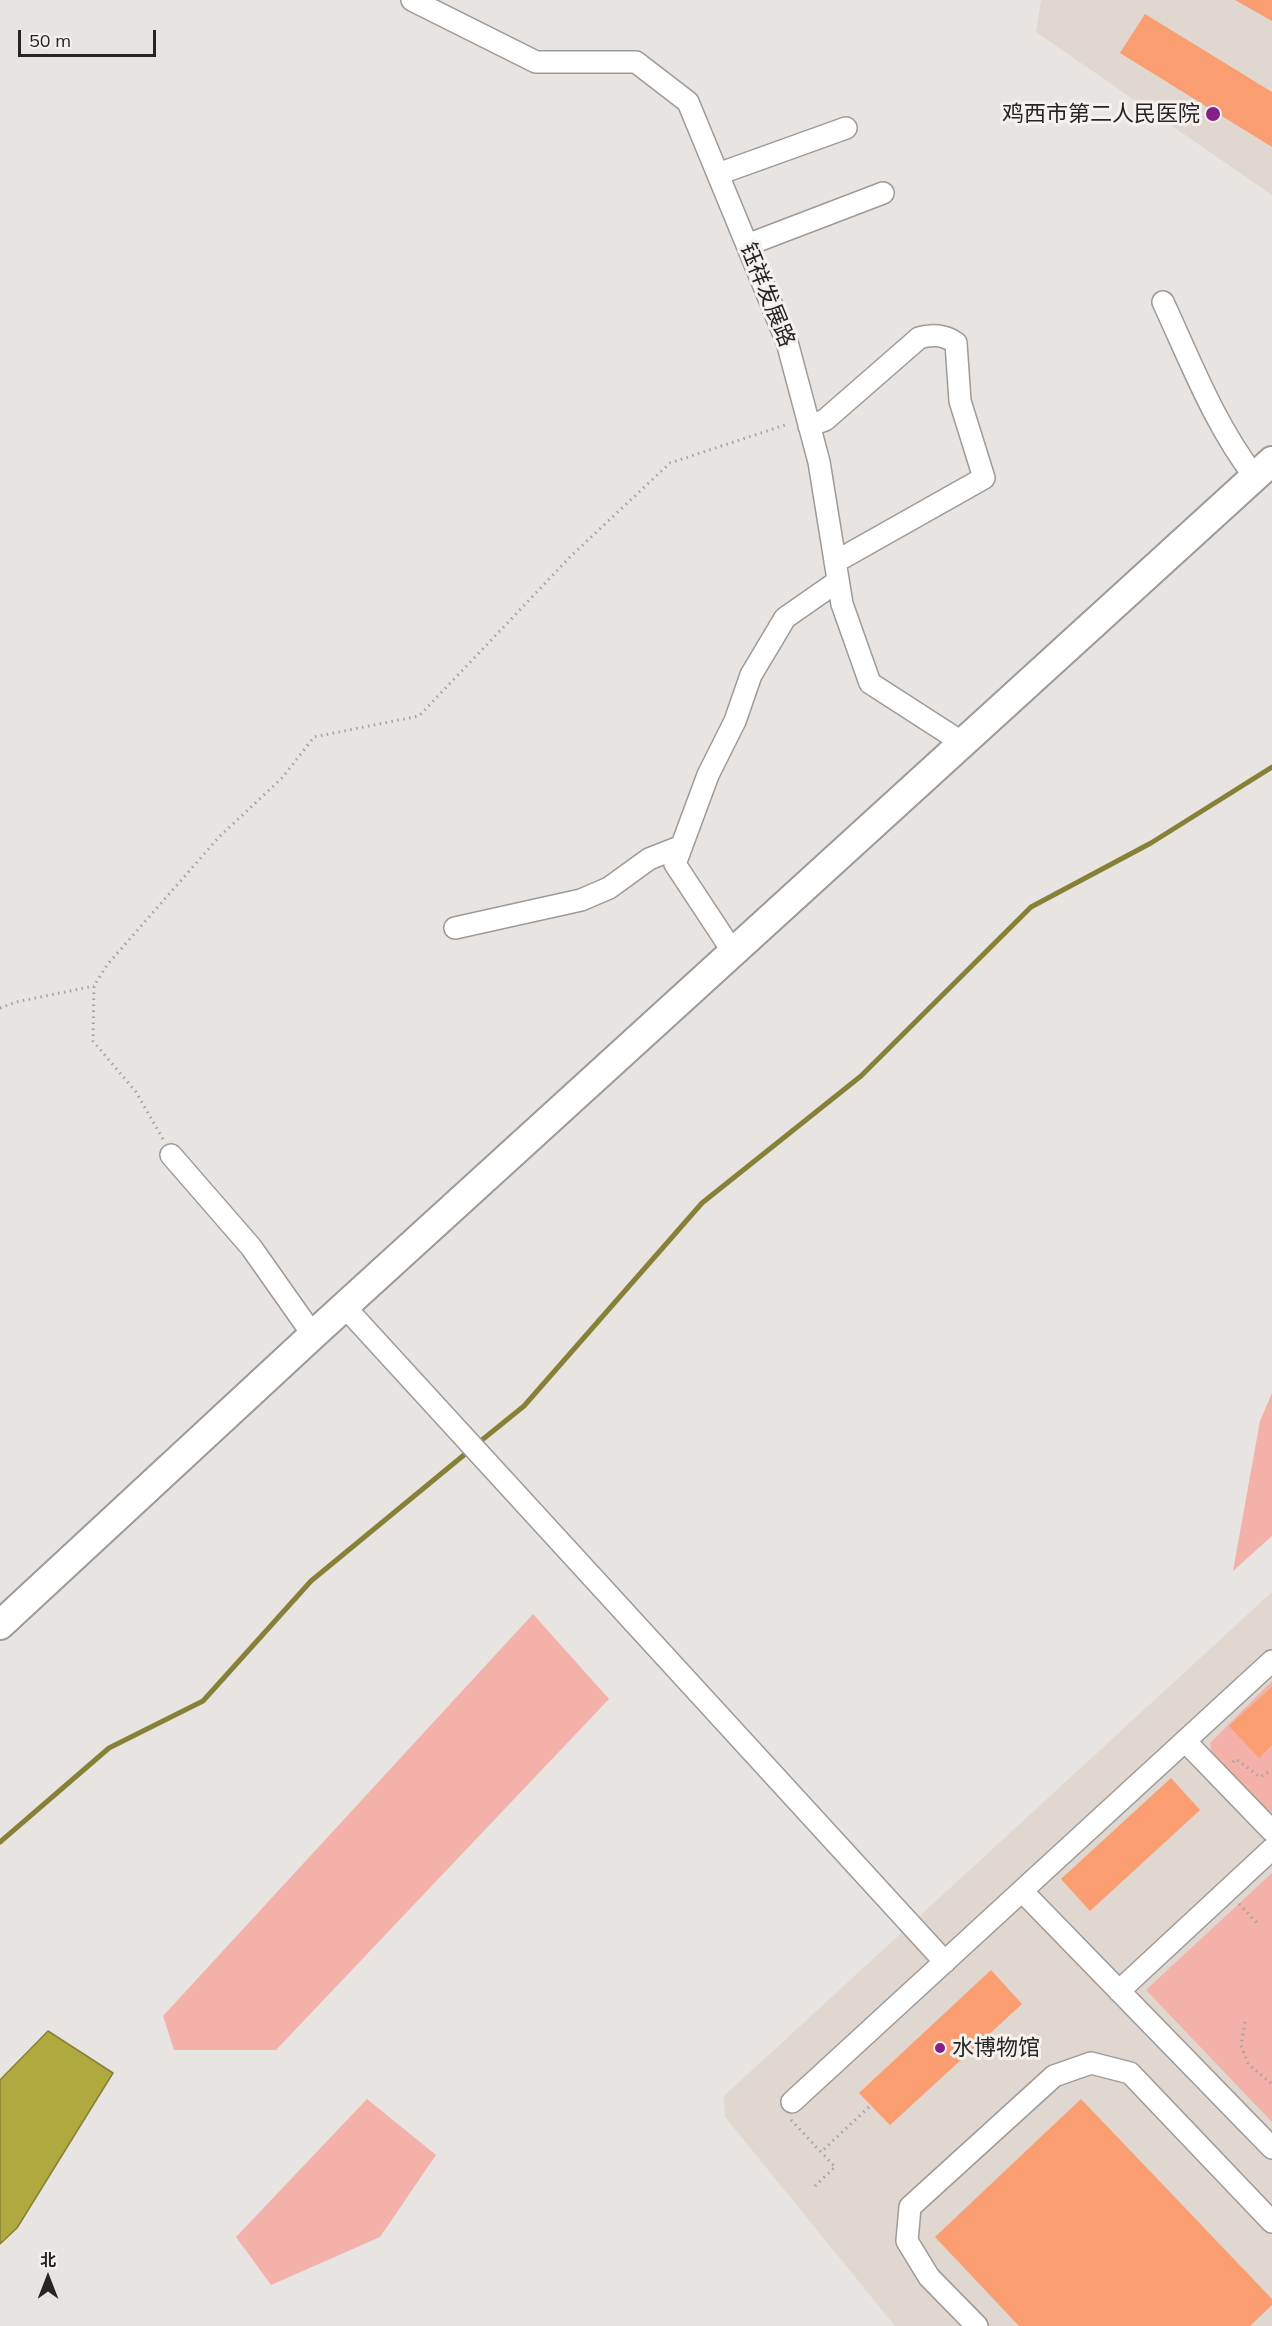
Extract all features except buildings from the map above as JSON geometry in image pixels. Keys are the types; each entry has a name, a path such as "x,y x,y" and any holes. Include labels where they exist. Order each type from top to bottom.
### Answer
{"street":[{"name":"钰祥发展路","path":"412,0 536,62 636,62 688,102 788,342 819,462 842,604 870,682 963,743"},
{"path":"718,174 846,128"},
{"path":"747,245 883,193"},
{"path":"0,1625 344,1306 1264,469 1242,461 1202,385 1163,302"},
{"path":"733,952 675,864 708,775 735,721 752,675 785,618 837,571 984,478 960,401 956,343 949,338 928,335 919,338 825,420 808,421"},
{"path":"455,928 581,900 609,888 649,859 682,846"},
{"path":"171,1155 251,1247 313,1335"},
{"path":"344,1306 945,1962"},
{"path":"792,2102 1272,1661"},
{"path":"1185,1741 1272,1831"},
{"path":"1119,1991 1272,1849"},
{"path":"1022,1891 1272,2148"},
{"path":"977,2326 929,2277 907,2241 910,2207 1054,2076 1091,2063 1130,2073 1272,2222"}],"path":[{"path":"171,1155 136,1092 93,1041 94,986 107,965 219,837 283,777 314,737 419,716 571,556 670,463 808,421"},
{"path":"0,1008 16,1002 94,986"},
{"path":"1218,1775 1236,1759 1260,1777 1272,1770"},
{"path":"1227,1891 1258,1924"},
{"path":"1245,2022 1240,2045 1248,2064 1272,2084"},
{"path":"792,2102 790,2120 835,2166 815,2186"},
{"path":"821,2152 871,2105"}],"shaded area":[{"name":"鸡西市第二人民医院","path":"1041,0 1272,0 1272,195 1036,32"},
{"path":"1272,1393 1272,1536 1233,1571 1260,1421"},
{"path":"1272,1592 1272,2326 895,2326 725,2117 724,2096"},
{"path":"533,1614 609,1699 276,2050 174,2050 163,2016"},
{"path":"1272,1681 1272,1812 1266,1812 1213,1760 1210,1743"},
{"path":"1272,1873 1272,2122 1146,1990"},
{"path":"48,2031 113,2073 17,2228 0,2244 0,2080"},
{"path":"367,2099 436,2155 380,2237 271,2285 236,2237"}],"waterway":[{"path":"477,1444 524,1406 702,1203 861,1076 1031,907 1151,843 1272,767"},
{"path":"0,1842 109,1748 203,1701 311,1581 470,1450"}],"place":[{"name":"鸡西市第二人民医院","path":"1213,114"},
{"name":"水博物馆","path":"940,2048"}]}
